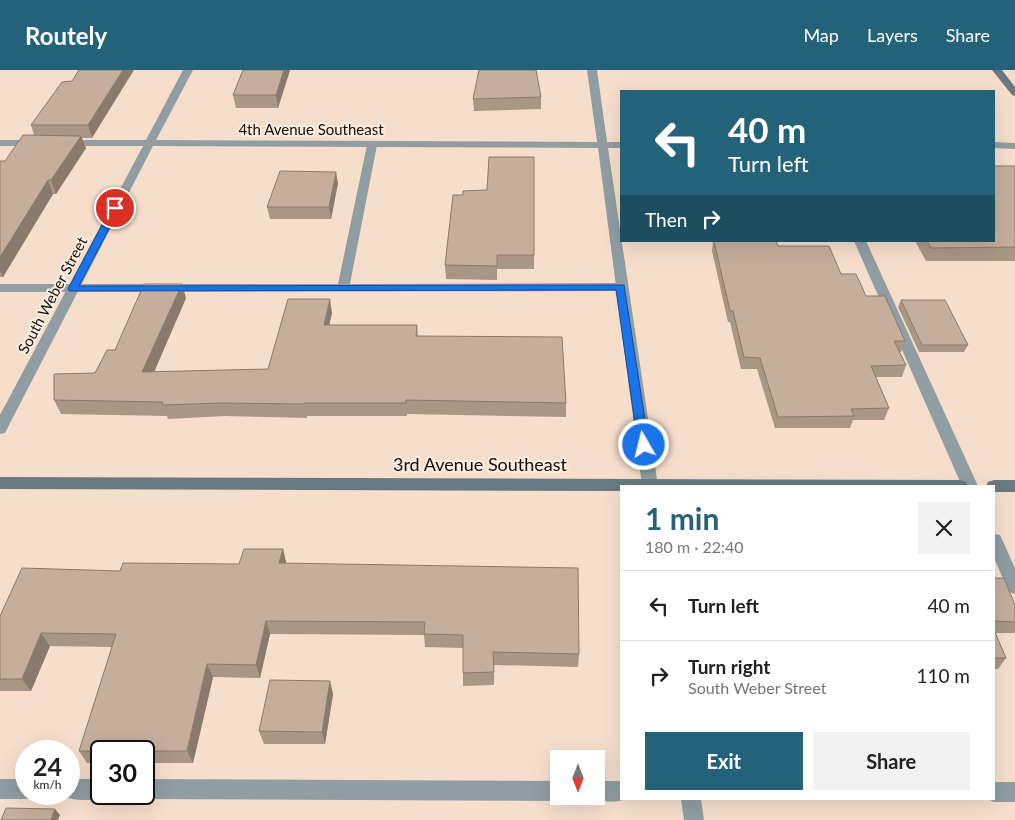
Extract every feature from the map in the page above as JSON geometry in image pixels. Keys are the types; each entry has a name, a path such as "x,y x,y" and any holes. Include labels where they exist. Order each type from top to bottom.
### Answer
{"street":[{"name":"South Weber Street","path":"0,429 188,70"},
{"path":"592,70 650,485"},
{"path":"997,70 1015,93"},
{"name":"4th Avenue Southeast","path":"0,143 620,145"},
{"path":"343,288 372,145"},
{"path":"995,146 1015,146"},
{"path":"860,242 970,485"},
{"path":"0,288 621,287"},
{"name":"3rd Avenue Southeast","path":"0,483 650,485"},
{"path":"995,486 1015,486"},
{"path":"995,542 1015,587"},
{"path":"0,789 15,789"},
{"path":"155,789 550,790"},
{"path":"605,791 620,791"},
{"path":"995,792 1015,792"},
{"path":"691,800 694,820"}],"building":[{"path":"79,70 123,70 88,125 31,125 62,82 72,81"},
{"path":"243,70 284,70 276,95 233,95"},
{"path":"479,70 536,70 541,97 473,99"},
{"path":"23,135 81,136 51,180 48,180 0,257 0,161 5,161"},
{"path":"489,157 534,157 534,255 497,255 497,266 445,265 453,195 463,195 463,191 487,190"},
{"path":"995,166 1015,166 1015,247 931,248 928,242 995,242"},
{"path":"280,171 336,172 329,207 267,207"},
{"path":"714,242 776,242 778,246 829,246 841,274 856,274 866,296 885,296 905,341 894,341 906,365 871,366 889,408 851,409 854,416 778,417 760,358 744,357 733,311 730,311"},
{"path":"144,284 182,284 142,372 268,369 288,299 330,299 324,325 417,325 416,336 562,337 566,403 406,400 406,403 221,403 162,405 163,402 54,400 54,374 95,373 107,350 115,350"},
{"path":"901,300 945,300 968,345 922,345"},
{"path":"244,549 283,549 279,563 578,568 579,654 493,652 494,672 463,673 463,635 424,634 425,622 266,621 256,665 207,664 187,751 155,751 155,740 90,740 90,751 80,751 116,634 41,633 22,679 0,679 0,616 22,568 120,571 123,563 239,564"},
{"path":"995,578 1004,578 1015,605 1015,622 995,621"},
{"path":"995,632 1006,658 995,658"},
{"path":"270,680 330,681 322,732 259,731"},
{"path":"6,808 55,809 51,820 1,820"}],"route":[{"path":"115,208 73,289 621,287 644,445"}]}
